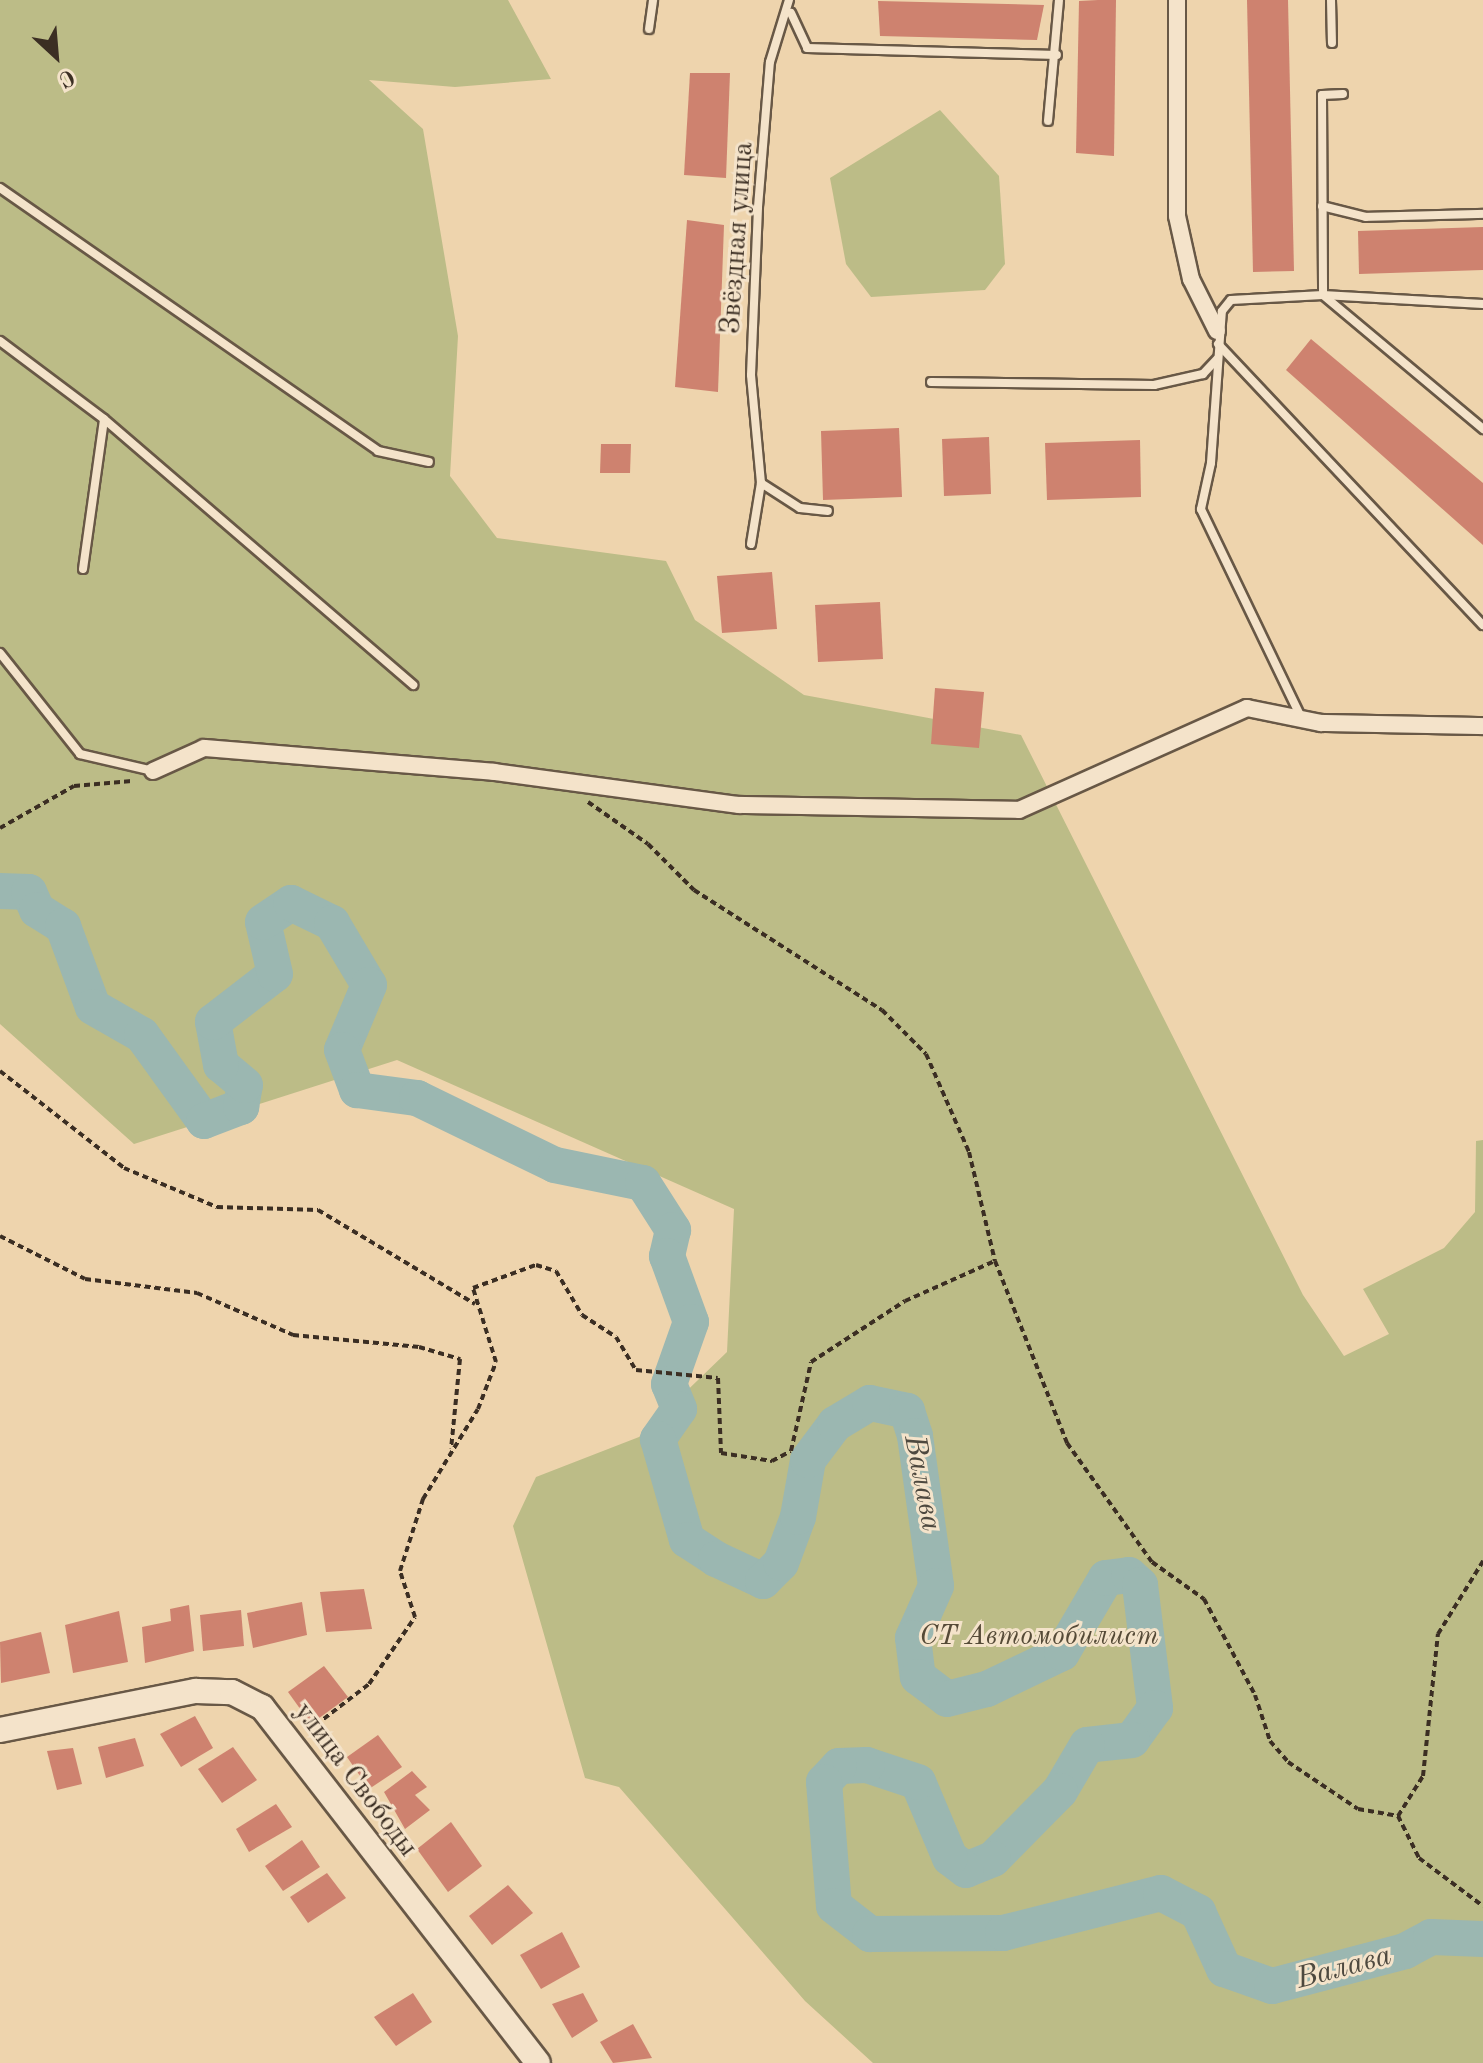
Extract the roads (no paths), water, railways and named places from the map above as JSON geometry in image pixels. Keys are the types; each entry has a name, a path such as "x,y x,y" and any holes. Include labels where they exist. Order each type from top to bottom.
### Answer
{"main road":[{"name":"улица Свободы","path":"0,1730 196,1691 232,1692 262,1707 291,1739 538,2063"}],"street":[{"path":"1177,0 1177,216 1191,279 1218,338"},
{"path":"153,771 204,748 494,772 739,805 1019,810 1247,708 1299,713 1321,723 1392,727 1483,726"}],"lane":[{"path":"649,29 653,0"},
{"path":"789,0 791,13 807,48 1057,55"},
{"path":"1048,121 1057,55 1059,0"},
{"path":"1331,0 1332,43"},
{"name":"Звёздная улица","path":"751,544 761,483 751,375 758,207 770,62 791,13"},
{"path":"1343,94 1322,95 1323,295 1483,429"},
{"path":"0,188 378,451 429,462"},
{"path":"1322,206 1366,217 1483,214"},
{"path":"1299,713 1201,509 1211,463 1218,338 1231,300 1323,295 1483,304"},
{"path":"1218,338 1483,625"},
{"path":"0,341 104,419 413,685"},
{"path":"931,382 1154,385 1203,374 1218,358"},
{"path":"83,569 104,419"},
{"path":"761,483 800,508 828,511"},
{"path":"0,653 80,754 153,771"}],"waterway":[{"name":"Валава","path":"0,891 29,892 37,910 63,926 93,1007 142,1035 204,1121 241,1107 245,1085 221,1065 213,1022 275,974 263,922 291,903 332,923 369,985 342,1050 357,1090 417,1098 555,1165 643,1183 673,1230 667,1256 691,1322 669,1384 679,1409 658,1439 687,1540 716,1559 763,1581 781,1563 798,1517 808,1460 835,1424 870,1403 907,1411 915,1436 936,1586 913,1638 918,1677 947,1699 987,1689 1062,1653 1106,1578 1129,1575 1140,1585 1155,1708 1132,1740 1087,1745 1060,1791 993,1859 966,1870 950,1858 918,1782 867,1765 839,1766 824,1782 834,1906 870,1934 1003,1933 1161,1893 1198,1912 1224,1969 1272,1986 1405,1951 1431,1937 1483,1939"}],"park label":[{"name":"СТ Автомобилист","path":"1039,1637"}]}
